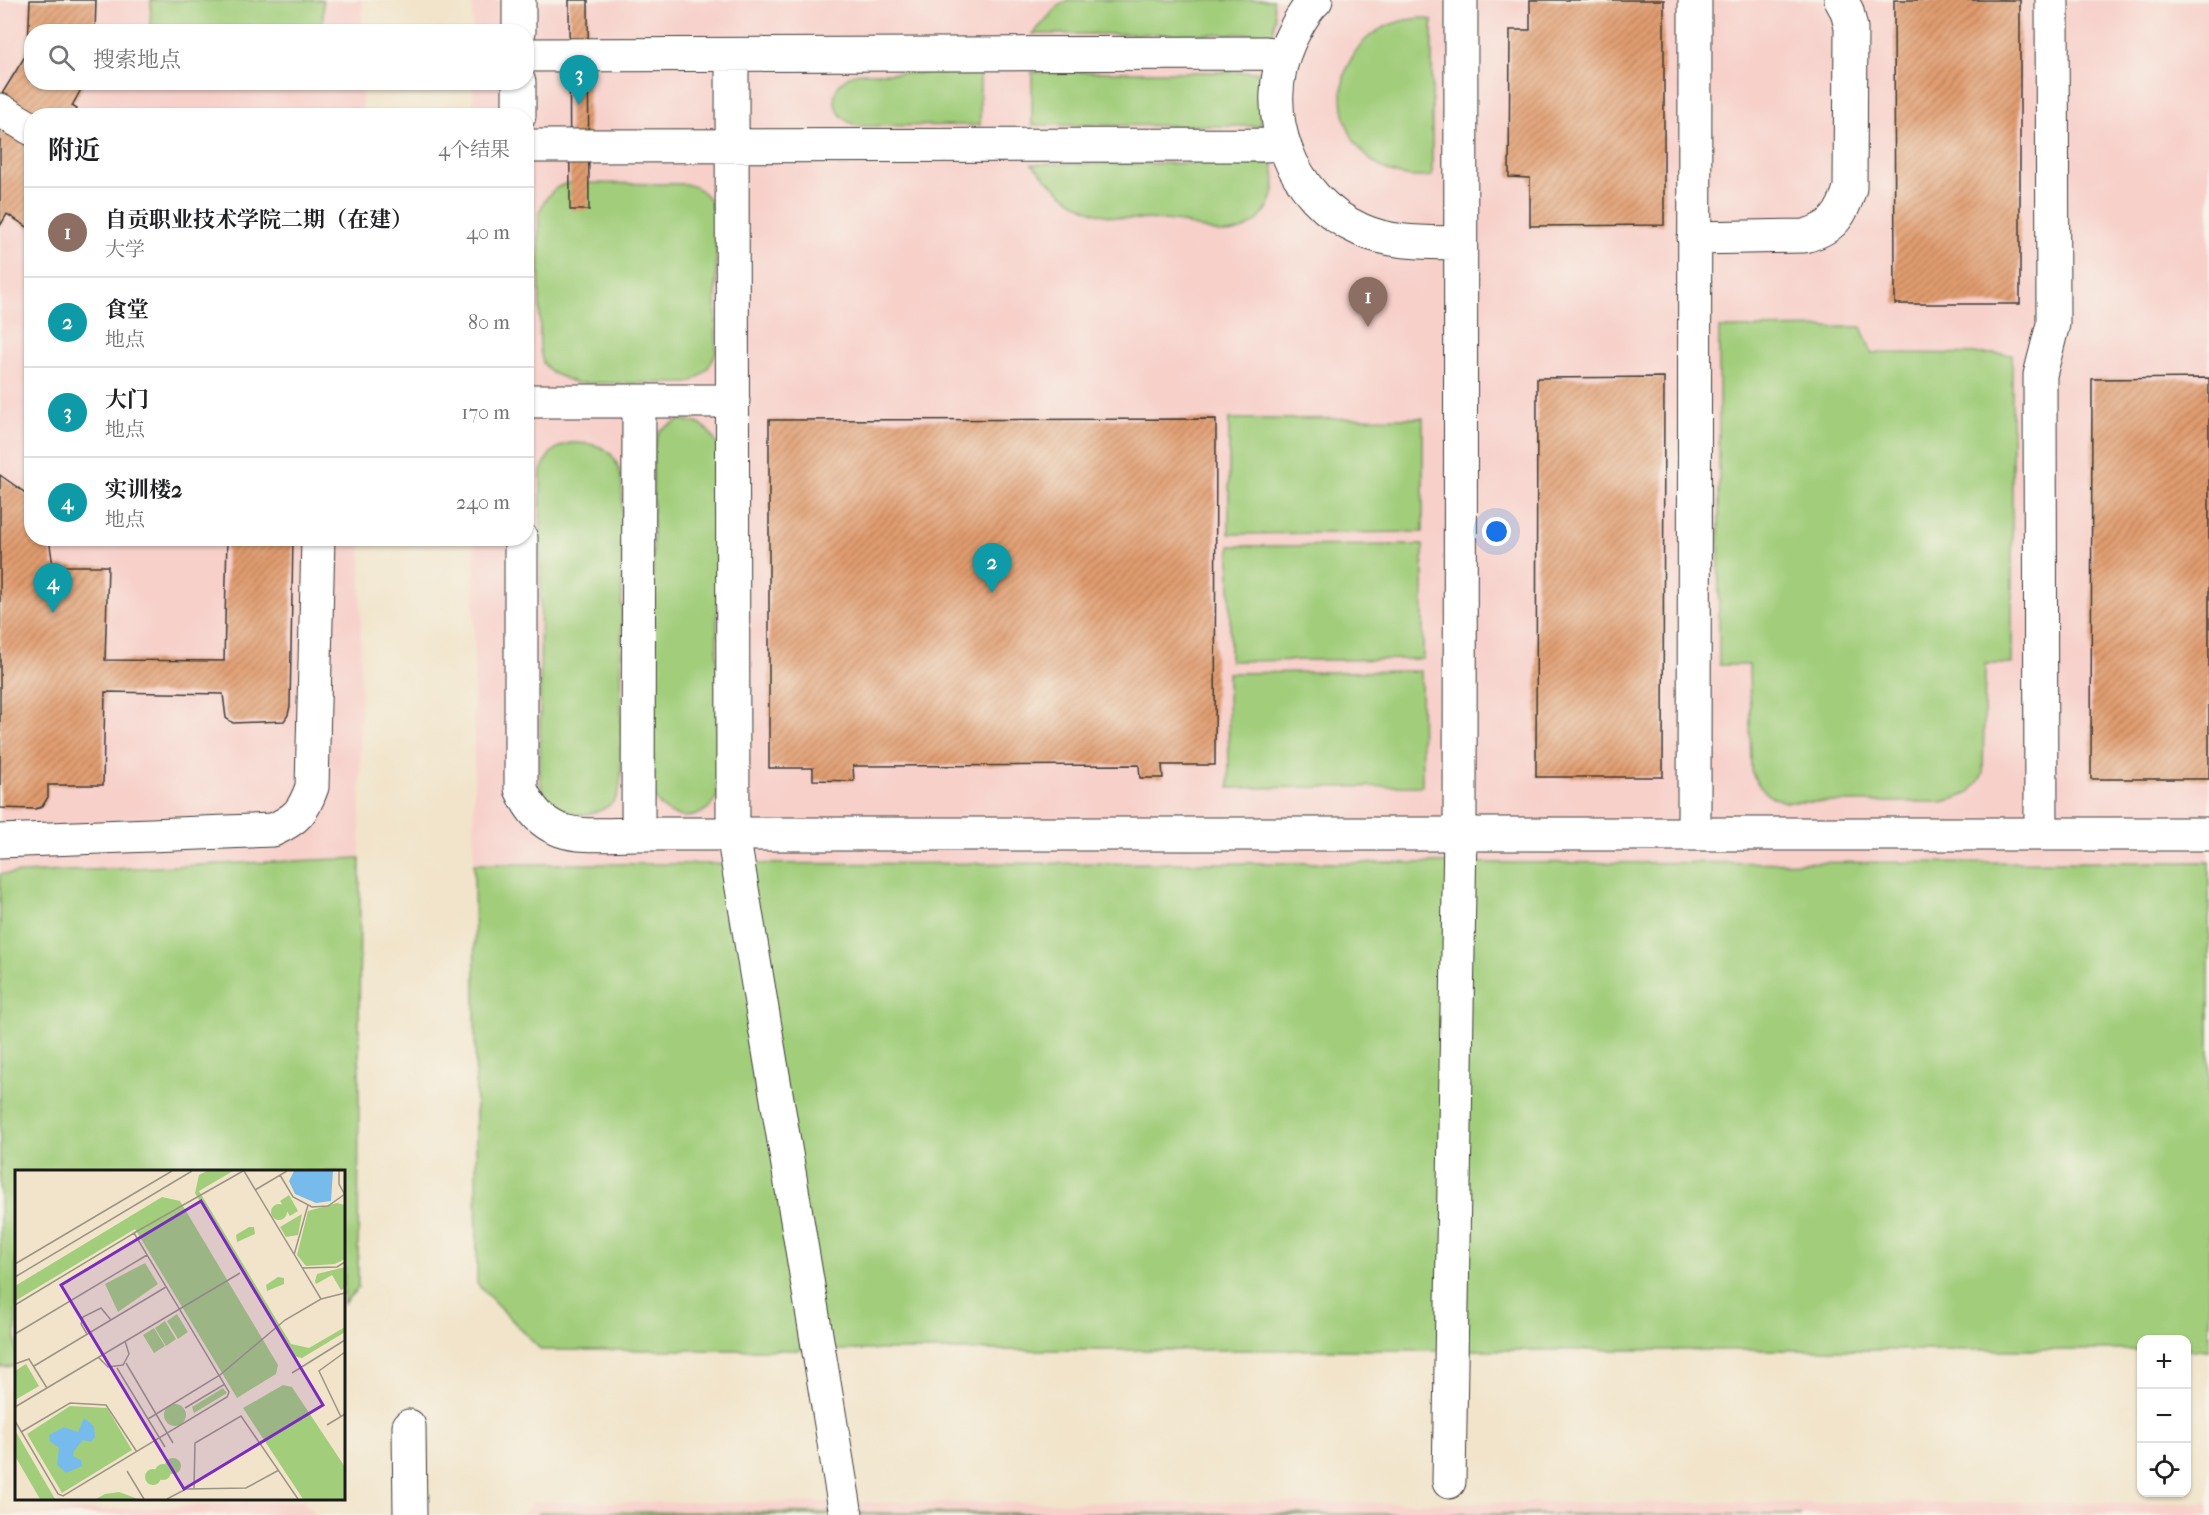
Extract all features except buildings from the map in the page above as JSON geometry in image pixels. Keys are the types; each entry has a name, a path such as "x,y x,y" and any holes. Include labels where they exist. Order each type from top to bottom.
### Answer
{"street":[{"path":"519,0 519,24"},
{"path":"1317,0 1295,28 1283,56 1277,85 1276,115 1283,144 1295,171 1313,195 1335,215 1361,230 1390,239 1460,243"},
{"path":"1449,1482 1460,833 1461,0"},
{"path":"1694,833 1695,0"},
{"path":"1694,238 1804,236 1819,232 1832,224 1842,212 1850,188 1851,28 1847,11 1841,0"},
{"path":"2041,834 2040,375 2053,324 2052,0"},
{"path":"534,55 1264,53 1283,56"},
{"path":"732,55 734,834 846,1515"},
{"path":"519,90 519,108"},
{"path":"0,110 24,124"},
{"path":"534,146 1265,146 1283,144"},
{"path":"534,401 733,401"},
{"path":"638,834 639,401"},
{"path":"0,841 273,830 291,822 304,808 312,787 318,546"},
{"path":"521,546 521,789 528,806 540,820 557,831 578,834 2209,834"},
{"path":"409,1426 410,1515"}],"shaded area":[{"path":"0,0 362,0 362,24 24,24 24,90 362,90 362,108 24,108 24,546 361,546 360,858 0,874"},
{"path":"472,0 2209,0 2209,862 474,864 474,546 534,546 534,108 473,108 473,90 534,90 534,24 473,24"},
{"path":"303,1501 316,1515 0,1515 0,1514"},
{"path":"534,1502 2209,1503 2209,1515 521,1515"}],"green space":[{"path":"151,0 323,0 323,24 150,24"},
{"path":"1067,0 1273,0 1275,17 1273,34 1033,34 1057,7"},
{"path":"1421,18 1432,20 1432,176 1399,175 1373,162 1354,141 1344,114 1343,86 1351,59 1369,37 1401,21"},
{"path":"1032,72 1262,72 1259,88 1261,126 1032,125"},
{"path":"857,73 980,73 980,125 858,126 844,119 836,107 835,100 838,86 845,79"},
{"path":"1272,163 1275,176 1274,189 1266,211 1248,227 1223,233 1174,221 1125,218 1097,213 1070,199 1032,164"},
{"path":"569,183 685,184 700,190 710,201 716,211 716,352 708,367 698,378 688,383 576,383 552,373 543,363 540,350 539,213 550,194 558,187"},
{"path":"1861,327 1872,353 2012,354 2012,664 1985,664 1983,774 1971,791 1941,802 1785,802 1768,794 1757,782 1751,770 1749,665 1719,665 1719,328"},
{"path":"1423,418 1423,532 1229,534 1229,419"},
{"path":"680,420 703,426 717,445 717,797 702,812 684,817 666,810 658,803 653,793 653,450 660,430"},
{"path":"570,443 592,444 608,451 617,465 622,487 620,787 612,803 604,809 585,814 565,812 556,808 543,793 540,780 541,472 551,453"},
{"path":"1423,545 1423,659 1230,661 1230,546"},
{"path":"1421,671 1422,786 1229,788 1228,673"},
{"path":"360,858 358,1288 345,1302 345,1170 15,1170 15,1366 0,1367 0,874"},
{"path":"2209,862 2209,1350 2191,1350 2191,1335 2137,1335 2137,1350 541,1350 477,1284 474,864"},
{"path":"541,1512 1801,1515 538,1515"}],"place":[{"name":"大门","path":"579,105"},
{"name":"自贡职业技术学院二期（在建）","path":"1368,327"},
{"name":"食堂","path":"992,593"},
{"name":"实训楼2","path":"53,613"}]}
